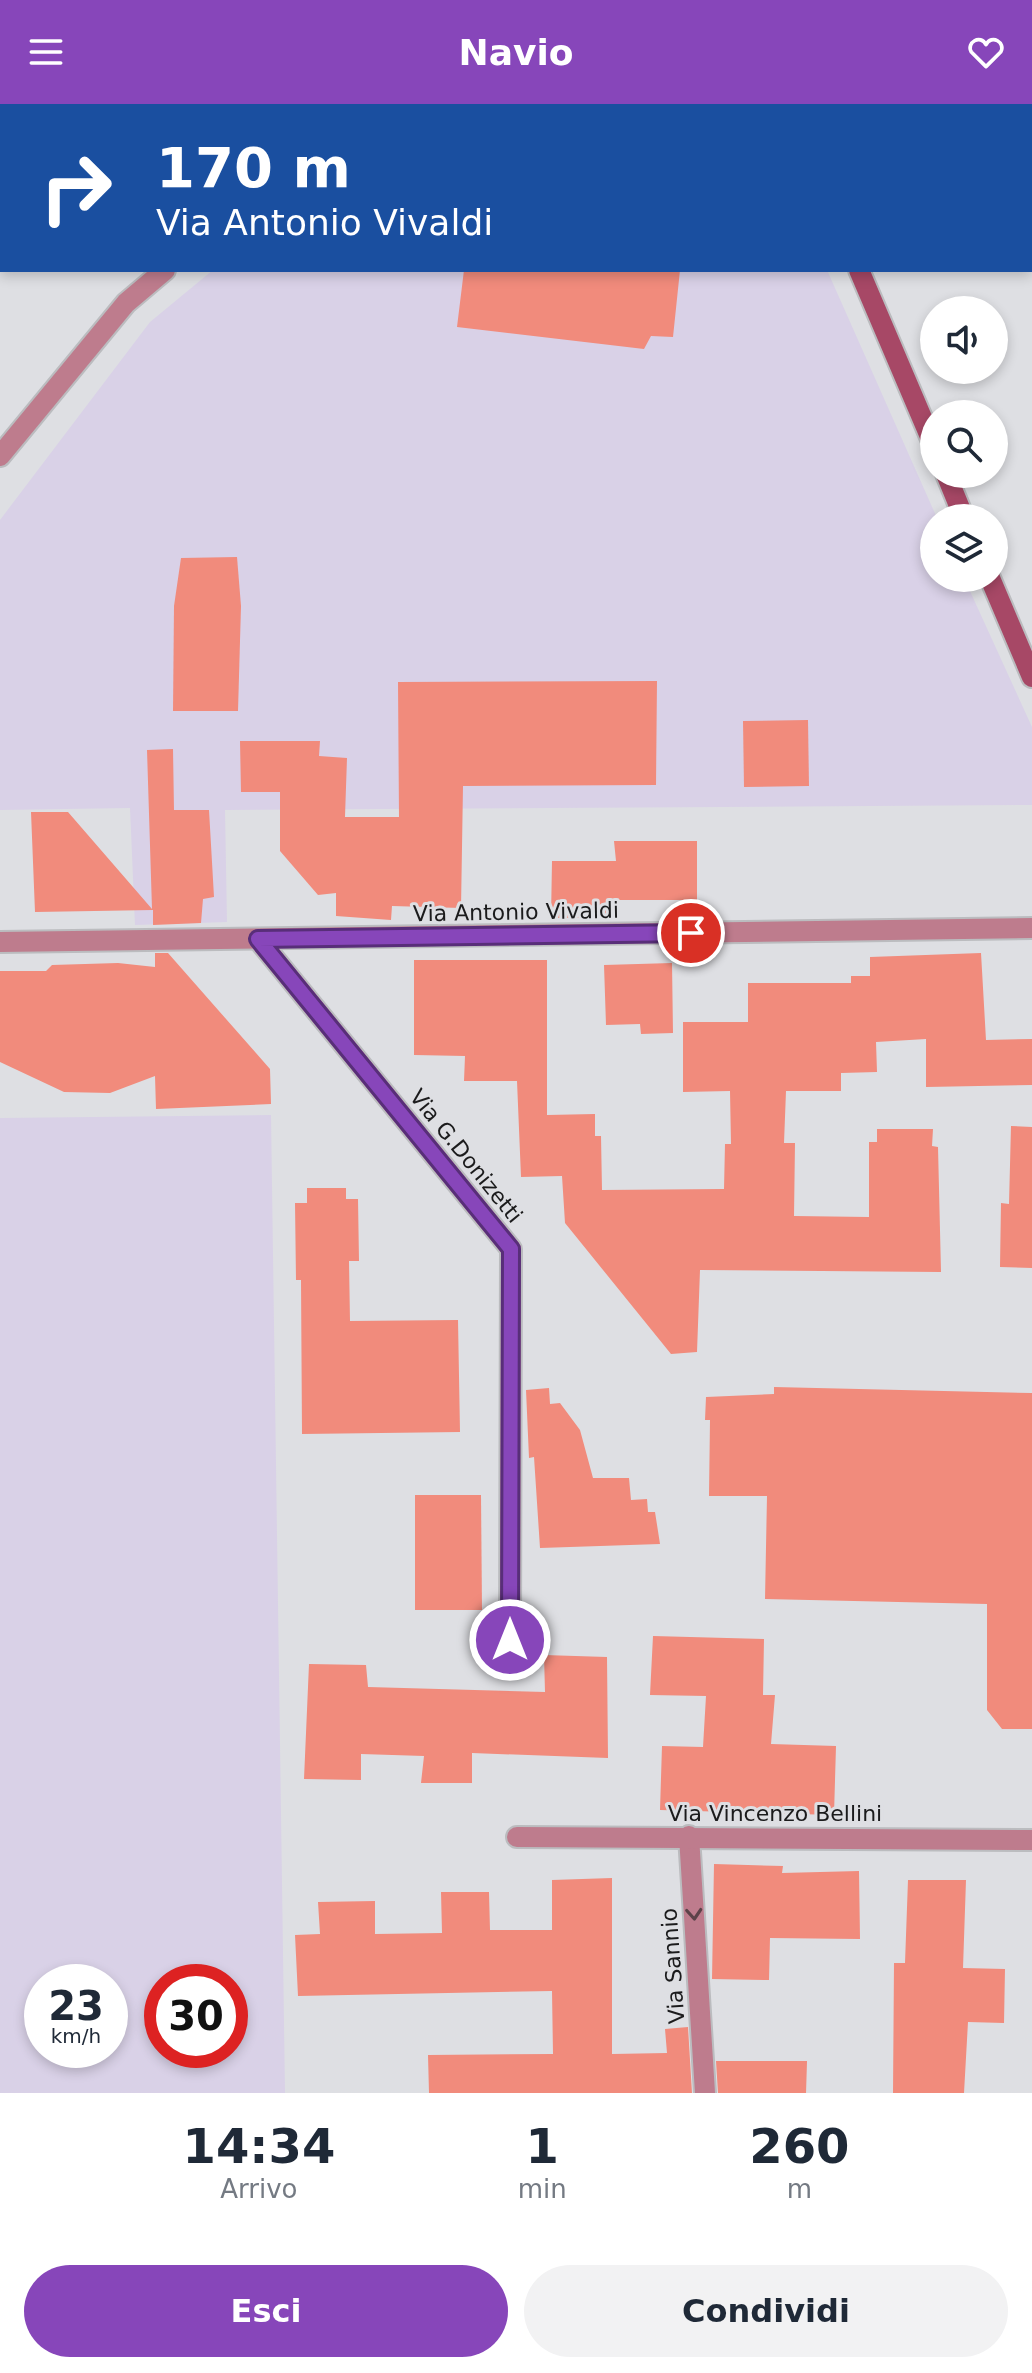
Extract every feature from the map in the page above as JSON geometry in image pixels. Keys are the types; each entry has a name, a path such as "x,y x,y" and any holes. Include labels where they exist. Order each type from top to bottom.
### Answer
{"main road":[{"path":"860,272 920,413"},
{"path":"996,592 1032,677"}],"street":[{"path":"0,456 126,303 163,272"},
{"name":"Via Antonio Vivaldi","path":"0,942 1032,928"},
{"name":"Via G.Donizetti","path":"258,939 511,1249 510,1640"},
{"name":"Via Sannio","path":"689,1836 705,2093"},
{"name":"Via Vincenzo Bellini","path":"517,1837 1032,1840"}],"shaded area":[{"path":"211,272 828,272 920,480 920,488 924,488 931,504 920,504 920,592 970,592 1032,727 1032,805 225,810 227,922 135,925 130,808 0,810 0,520 150,322"},
{"path":"271,1115 285,2093 0,2093 0,1118"}],"building":[{"path":"464,272 680,272 673,337 651,336 644,349 457,327"},
{"path":"237,557 241,606 238,711 173,711 174,606 181,558"},
{"path":"657,681 656,785 463,786 461,908 392,906 391,920 336,916 336,893 318,895 280,851 280,792 241,792 240,741 320,741 319,756 347,758 345,817 399,817 398,682"},
{"path":"808,720 809,786 744,787 743,721"},
{"path":"173,749 174,810 209,810 214,897 203,899 201,923 153,925 153,910 35,912 31,812 68,812 152,909 147,750"},
{"path":"614,841 697,841 697,900 617,900 616,918 551,918 552,861 616,861"},
{"path":"155,953 168,953 270,1069 271,1104 156,1109 155,1076 110,1093 64,1092 0,1062 0,971 46,971 52,965 118,963 155,967"},
{"path":"981,953 986,1040 1032,1039 1032,1085 926,1087 926,1039 876,1042 877,1072 841,1073 841,1091 786,1091 784,1143 795,1143 794,1216 869,1217 869,1142 877,1142 877,1129 933,1129 932,1146 938,1147 941,1272 700,1270 697,1352 671,1354 565,1223 562,1176 521,1177 517,1081 464,1081 465,1056 414,1055 414,960 547,960 547,1115 595,1114 595,1136 601,1136 602,1190 724,1189 725,1144 731,1144 730,1091 683,1092 683,1022 748,1022 748,983 851,983 851,976 870,976 870,957"},
{"path":"672,963 673,1033 641,1034 640,1024 606,1025 604,965"},
{"path":"1011,1126 1032,1127 1032,1268 1000,1267 1001,1203 1009,1204"},
{"path":"307,1188 346,1188 346,1199 358,1199 359,1261 349,1261 350,1321 458,1320 460,1432 302,1434 301,1280 296,1280 295,1203 307,1203"},
{"path":"774,1387 1032,1393 1032,1729 1002,1729 987,1710 987,1604 765,1599 767,1496 709,1496 710,1420 705,1420 706,1397 774,1394"},
{"path":"549,1388 550,1404 560,1403 580,1430 593,1478 629,1478 631,1500 647,1499 648,1512 655,1512 660,1544 540,1548 534,1457 529,1458 526,1390"},
{"path":"415,1495 481,1495 482,1610 415,1610"},
{"path":"653,1636 764,1639 763,1695 775,1695 771,1744 836,1746 834,1815 660,1810 662,1746 703,1747 706,1696 650,1695"},
{"path":"544,1655 607,1657 608,1758 472,1753 472,1783 421,1783 424,1756 361,1754 361,1780 304,1779 309,1664 366,1665 368,1687 545,1692"},
{"path":"714,1864 783,1866 782,1873 859,1871 860,1939 770,1938 769,1980 712,1979"},
{"path":"612,1878 612,2054 667,2053 665,2029 688,2027 692,2093 429,2093 428,2055 553,2054 552,1991 298,1996 295,1935 320,1934 318,1902 375,1901 375,1934 442,1933 441,1892 489,1892 490,1930 552,1930 552,1880"},
{"path":"908,1880 966,1880 963,1968 1005,1969 1004,2023 968,2022 964,2093 893,2093 894,1963 905,1963"},
{"path":"716,2061 807,2061 806,2093 718,2093"}],"route":[{"path":"510,1640 511,1249 258,939 691,933"}]}
